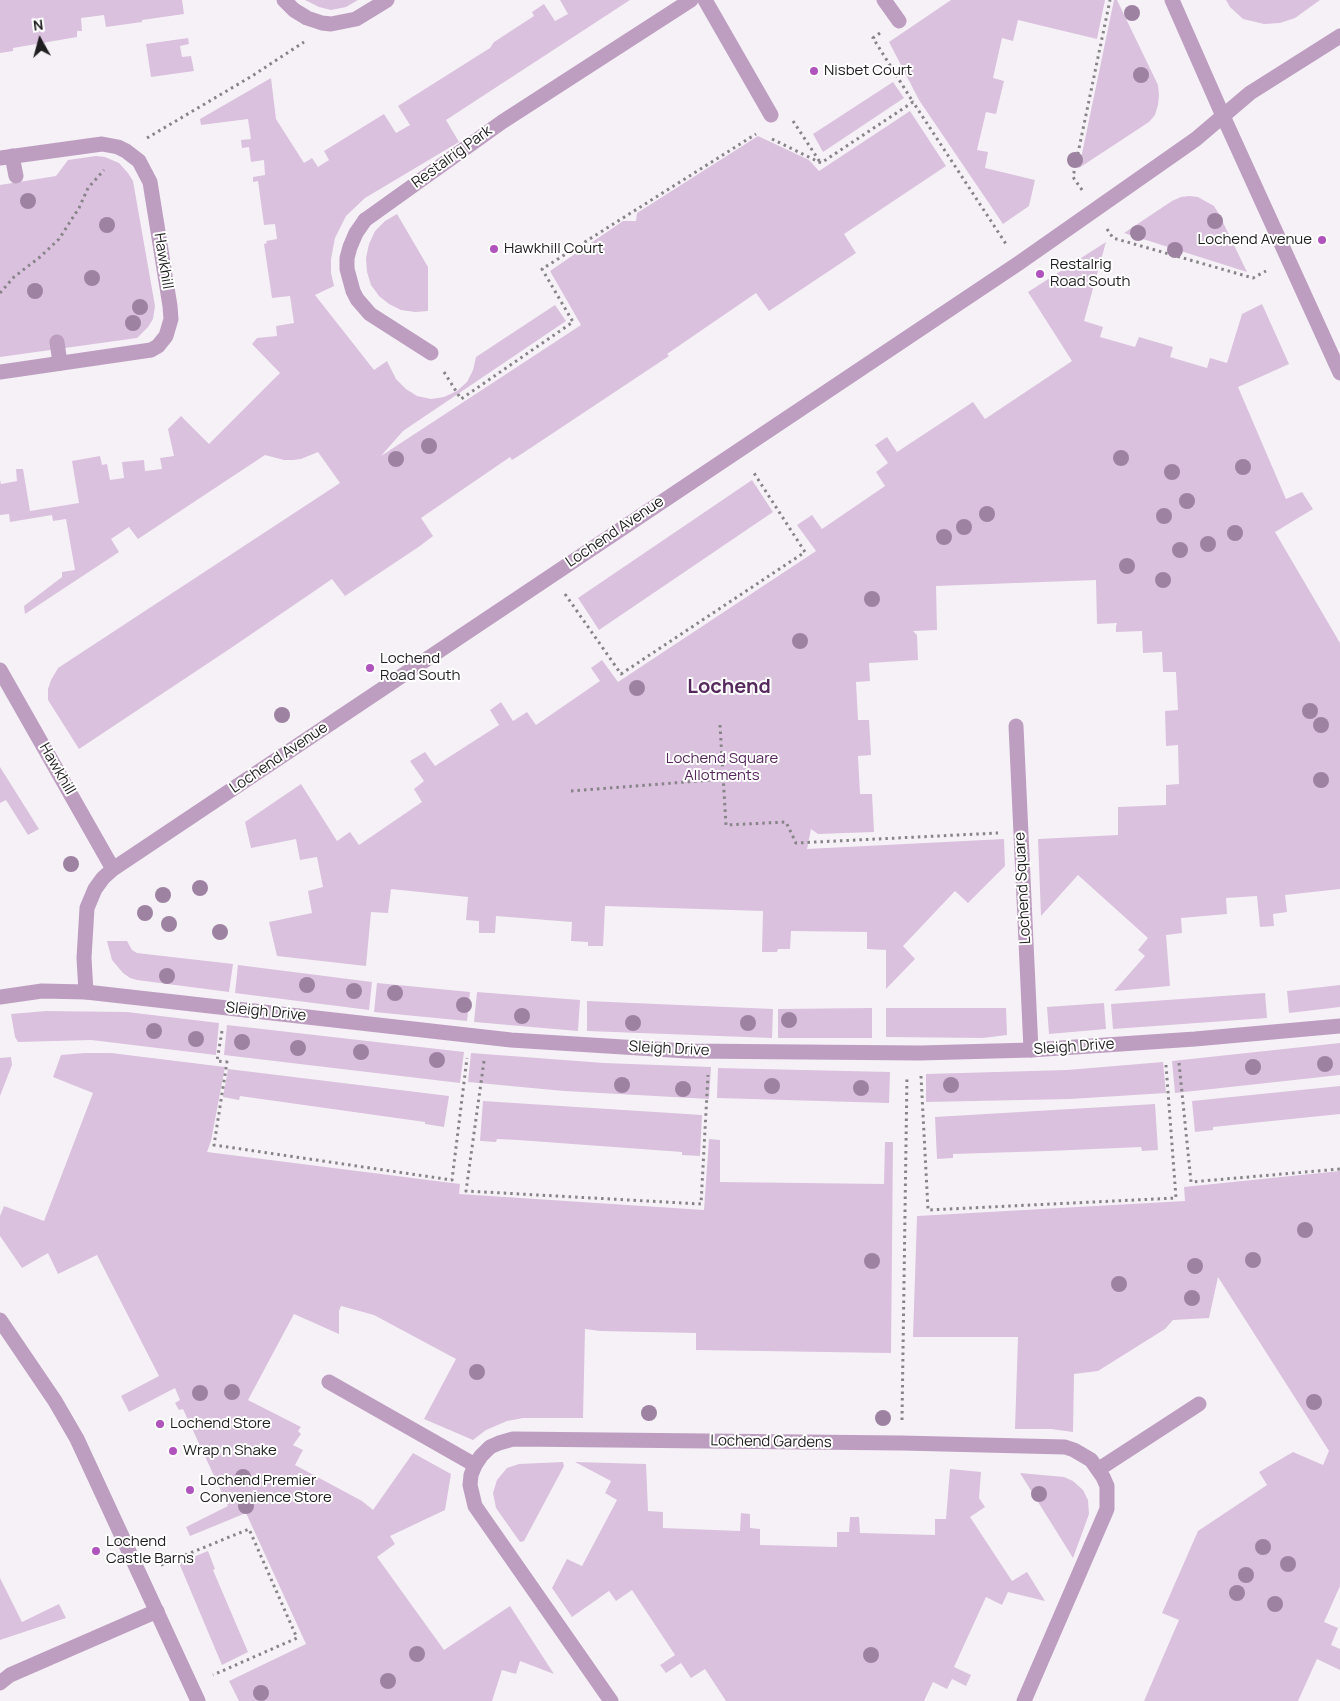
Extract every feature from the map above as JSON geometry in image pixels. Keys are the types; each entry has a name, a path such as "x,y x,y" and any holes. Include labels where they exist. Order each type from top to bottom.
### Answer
{"street":[{"path":"284,0 294,10 307,18 331,24 356,19 387,0"},
{"name":"Restalrig Park","path":"431,353 370,314 353,291 347,269 347,258 356,233 365,220 502,122 690,0"},
{"path":"705,0 771,115"},
{"path":"884,0 898,21"},
{"path":"1172,0 1340,373"},
{"name":"Lochend Avenue","path":"86,992 84,958 87,908 103,878 113,869 1019,263 1196,139 1250,92 1340,36"},
{"path":"16,176 6,157 102,144 109,144 126,151"},
{"name":"Hawkhill","path":"0,372 151,350 164,339 168,332 171,319 170,306 150,182 138,161 126,151"},
{"path":"57,342 60,364"},
{"name":"Hawkhill","path":"0,670 113,869"},
{"name":"Lochend Square","path":"1016,726 1031,1050"},
{"name":"Sleigh Drive","path":"0,997 42,991 86,992 487,1038 709,1052 914,1053 1031,1050 1340,1026"},
{"path":"0,1320 55,1401 78,1439 198,1701"},
{"path":"329,1382 475,1465 470,1485 475,1506 612,1701"},
{"path":"1024,1701 1107,1509 1106,1486 1099,1469 1199,1404"},
{"name":"Lochend Gardens","path":"475,1465 490,1447 499,1442 513,1439 902,1443 1065,1447 1084,1455 1099,1469"},
{"path":"0,1683 10,1675 157,1611"}],"path":[{"path":"898,21 873,38 1019,263"},
{"path":"0,293 14,277 59,239 79,208 88,188 105,168 126,151 171,122 252,76 331,24"},
{"path":"767,136 821,163 913,102"},
{"path":"431,353 462,399 573,322 542,269 758,132"},
{"path":"552,575 621,674 806,552 739,450"},
{"path":"720,726 726,825 786,822 796,843 1021,832"},
{"path":"571,791 724,779"},
{"path":"226,1008 217,1061 228,1062 214,1145 452,1180 470,1035"},
{"path":"487,1038 466,1191 702,1204 709,1052"},
{"path":"914,1053 928,1210 1176,1198 1170,1040"},
{"path":"1170,1040 1191,1182 1340,1168"},
{"path":"902,1443 914,1053"},
{"path":"140,1574 249,1529 297,1638 190,1685"}],"green space":[{"path":"0,0 182,0 184,14 106,27 104,15 81,18 82,31 77,31 77,37 13,48 13,51 0,53"},
{"path":"305,0 358,0 346,7 331,10 319,7"},
{"path":"560,0 630,0 446,120 459,142 365,198 346,216 335,238 331,259 331,273 334,286 315,295 374,370 387,361 396,379 406,389 417,396 431,399 444,397 457,391 467,382 473,370 476,357 555,305 566,321 403,431 381,456 581,325 550,271 623,221 636,221 637,213 758,136 809,160 819,171 910,111 946,166 844,234 856,253 769,311 756,293 667,354 669,356 512,460 510,457 421,518 433,536 420,546 345,596 332,579 79,749 48,700 48,689 58,668 340,483 318,452 293,460 284,460 265,455 138,539 129,527 111,539 119,552 25,614 24,606 62,577 62,572 75,570 66,519 53,521 52,515 10,522 9,514 0,515 0,480 1,484 17,481 16,469 23,469 30,511 79,503 72,461 100,456 102,465 107,464 110,480 124,478 122,462 144,460 145,471 162,469 160,458 174,456 168,429 181,416 209,444 280,373 252,344 257,338 277,336 276,326 294,323 290,296 272,298 264,244 267,243 266,241 277,239 275,224 264,225 258,181 253,182 253,177 265,175 264,160 251,162 249,147 242,148 241,140 251,139 248,119 201,125 200,119 271,78 276,119 304,163 312,158 318,167 329,160 324,151 384,114 396,133 410,125 398,106 490,48 494,42 534,16 532,12 544,4 555,21 568,14"},
{"path":"951,0 1105,0 1097,39 1018,20 1013,41 1002,38 993,78 1004,81 996,114 986,112 977,150 988,152 985,168 1035,180 1029,206 1003,224 919,100 889,42"},
{"path":"1114,0 1117,0 1158,85 1158,105 1155,115 1149,122 1079,168"},
{"path":"1226,0 1320,0 1295,18 1280,23 1264,24 1243,19 1230,7"},
{"path":"188,38 189,44 180,46 182,57 191,56 194,71 151,77 146,44"},
{"path":"893,82 904,98 823,152 813,134"},
{"path":"96,156 105,157 119,163 133,181 155,306 153,319 137,338 0,357 0,185 56,176 68,160"},
{"path":"1189,196 1198,197 1214,206 1247,272 1124,233 1172,201"},
{"path":"397,214 428,267 428,311 401,310 379,296 371,285 367,272 366,258 369,244 375,231 385,221"},
{"name":"Lochend Square Allotments","path":"1106,242 1084,321 1103,327 1100,337 1135,347 1139,337 1173,347 1170,357 1207,368 1210,358 1227,363 1242,314 1262,304 1289,364 1238,387 1286,499 1302,492 1313,509 1275,532 1340,643 1340,889 1285,895 1287,912 1273,914 1274,926 1260,927 1257,896 1226,898 1227,914 1181,918 1182,933 1166,935 1170,986 1114,991 1145,956 1138,950 1148,938 1078,875 1041,916 1038,839 1118,835 1118,807 1166,805 1166,785 1179,784 1178,745 1166,746 1165,711 1178,710 1176,672 1163,672 1162,652 1143,653 1142,631 1116,632 1117,623 1097,624 1096,580 936,586 937,630 913,631 917,635 918,660 869,663 870,681 856,682 858,720 869,720 871,755 858,756 860,794 872,794 874,832 818,834 811,829 807,849 1004,839 1005,866 968,903 955,891 903,946 915,959 886,989 886,950 867,949 867,932 791,931 790,949 778,949 777,952 762,952 763,911 605,906 603,946 588,946 588,942 571,941 572,922 496,916 495,933 479,933 479,921 466,920 468,897 391,889 388,913 371,912 366,966 277,956 269,922 312,913 308,891 323,887 317,857 300,860 296,839 251,848 245,822 301,784 337,841 350,832 359,845 422,802 414,789 424,781 410,761 425,752 435,766 499,725 490,710 501,702 513,721 527,712 536,725 600,681 591,668 602,660 618,682 816,551 797,525 812,515 822,529 885,486 876,472 888,463 875,445 887,437 897,452 973,402 985,419 1072,361 1028,292"},
{"path":"752,480 773,512 599,630 578,598"},
{"path":"0,767 39,829 28,835 6,800 0,803"},
{"path":"107,941 127,941 132,950 137,953 233,964 229,992 130,978 112,960"},
{"path":"238,965 372,982 369,1010 235,993"},
{"path":"377,983 470,992 467,1021 374,1012"},
{"path":"1340,985 1340,1007 1289,1013 1287,991"},
{"path":"477,992 580,1000 578,1031 474,1022"},
{"path":"1265,993 1267,1018 1113,1029 1111,1004"},
{"path":"587,1001 773,1009 772,1038 587,1031"},
{"path":"1104,1003 1106,1029 1049,1034 1047,1007"},
{"path":"872,1008 872,1038 778,1038 778,1009"},
{"path":"886,1008 1006,1008 1007,1035 983,1038 886,1037"},
{"path":"46,1011 127,1012 219,1023 216,1055 91,1040 18,1042 15,1037 11,1014"},
{"path":"227,1025 464,1052 460,1083 224,1055"},
{"path":"1340,1043 1340,1075 1175,1093 1172,1061"},
{"path":"111,1053 225,1067 211,1141 207,1152 460,1184 459,1194 704,1210 709,1139 720,1140 720,1182 884,1184 885,1142 893,1142 891,1353 696,1350 696,1333 585,1329 583,1418 523,1418 507,1421 486,1430 473,1440 424,1419 456,1359 374,1315 341,1306 339,1311 339,1334 294,1314 248,1400 301,1427 298,1431 301,1434 293,1445 303,1450 295,1465 362,1501 373,1510 413,1453 451,1474 445,1510 390,1536 395,1544 377,1557 444,1650 510,1606 554,1674 520,1661 516,1674 502,1670 492,1701 239,1701 229,1681 306,1644 246,1513 190,1536 186,1527 228,1506 183,1409 179,1410 175,1403 180,1400 175,1388 129,1412 121,1396 159,1376 97,1255 58,1274 48,1253 22,1268 0,1236 0,1216 4,1206 44,1221 93,1093 53,1077 61,1055"},
{"path":"471,1053 604,1063 711,1067 709,1099 564,1091 468,1082"},
{"path":"11,1057 12,1065 0,1096 0,1058"},
{"path":"1163,1062 1166,1093 1070,1099 926,1102 926,1074 1067,1070"},
{"path":"718,1068 890,1072 889,1103 717,1098"},
{"path":"228,1069 449,1096 444,1127 425,1124 425,1122 240,1096 239,1100 223,1097"},
{"path":"1340,1086 1340,1114 1213,1127 1213,1130 1195,1132 1192,1101"},
{"path":"483,1101 702,1115 700,1156 682,1155 682,1152 518,1140 497,1139 496,1142 480,1141"},
{"path":"1155,1104 1158,1150 1142,1151 1141,1147 953,1154 953,1158 937,1159 935,1117"},
{"path":"1340,1171 1340,1586 1324,1622 1338,1628 1331,1645 1340,1649 1340,1670 1317,1659 1298,1701 1144,1701 1179,1620 1162,1613 1198,1531 1267,1485 1259,1472 1293,1452 1323,1465 1329,1451 1218,1277 1209,1318 1173,1320 1165,1329 1098,1371 1074,1374 1073,1432 1051,1429 1015,1429 1018,1337 913,1337 917,1216 1185,1201 1184,1187"},
{"path":"563,1462 564,1466 524,1541 520,1542 496,1508 493,1493 497,1480 507,1468 519,1464"},
{"path":"575,1462 646,1464 648,1511 663,1512 663,1528 740,1531 741,1513 750,1514 750,1528 760,1529 760,1545 837,1547 837,1532 849,1532 850,1517 859,1517 860,1533 935,1535 935,1519 946,1519 950,1469 981,1472 979,1498 985,1507 970,1517 1012,1581 1027,1572 1045,1601 1008,1592 1002,1605 986,1597 954,1667 971,1675 966,1686 952,1679 947,1689 933,1682 924,1701 726,1701 705,1669 691,1678 681,1663 666,1673 660,1665 675,1655 632,1590 616,1601 609,1591 572,1617 552,1588 567,1559 582,1566 617,1500 605,1493 611,1481"},
{"path":"1020,1473 1064,1477 1073,1481 1083,1490 1088,1500 1089,1514 1073,1558"},
{"path":"208,1551 215,1569 213,1570 248,1652 222,1665 179,1563"},
{"path":"0,1578 22,1622 59,1604 66,1618 0,1640"}],"place":[{"name":"Nisbet Court","path":"814,71"},
{"name":"Lochend Avenue","path":"1322,240"},
{"name":"Hawkhill Court","path":"494,249"},
{"name":"Restalrig Road South","path":"1040,274"},
{"name":"Lochend Road South","path":"370,668"},
{"name":"Lochend Store","path":"160,1424"},
{"name":"Wrap n Shake","path":"173,1451"},
{"name":"Lochend Premier Convenience Store","path":"190,1490"},
{"name":"Lochend Castle Barns","path":"96,1551"}],"district":[{"name":"Lochend","path":"729,687"}]}
